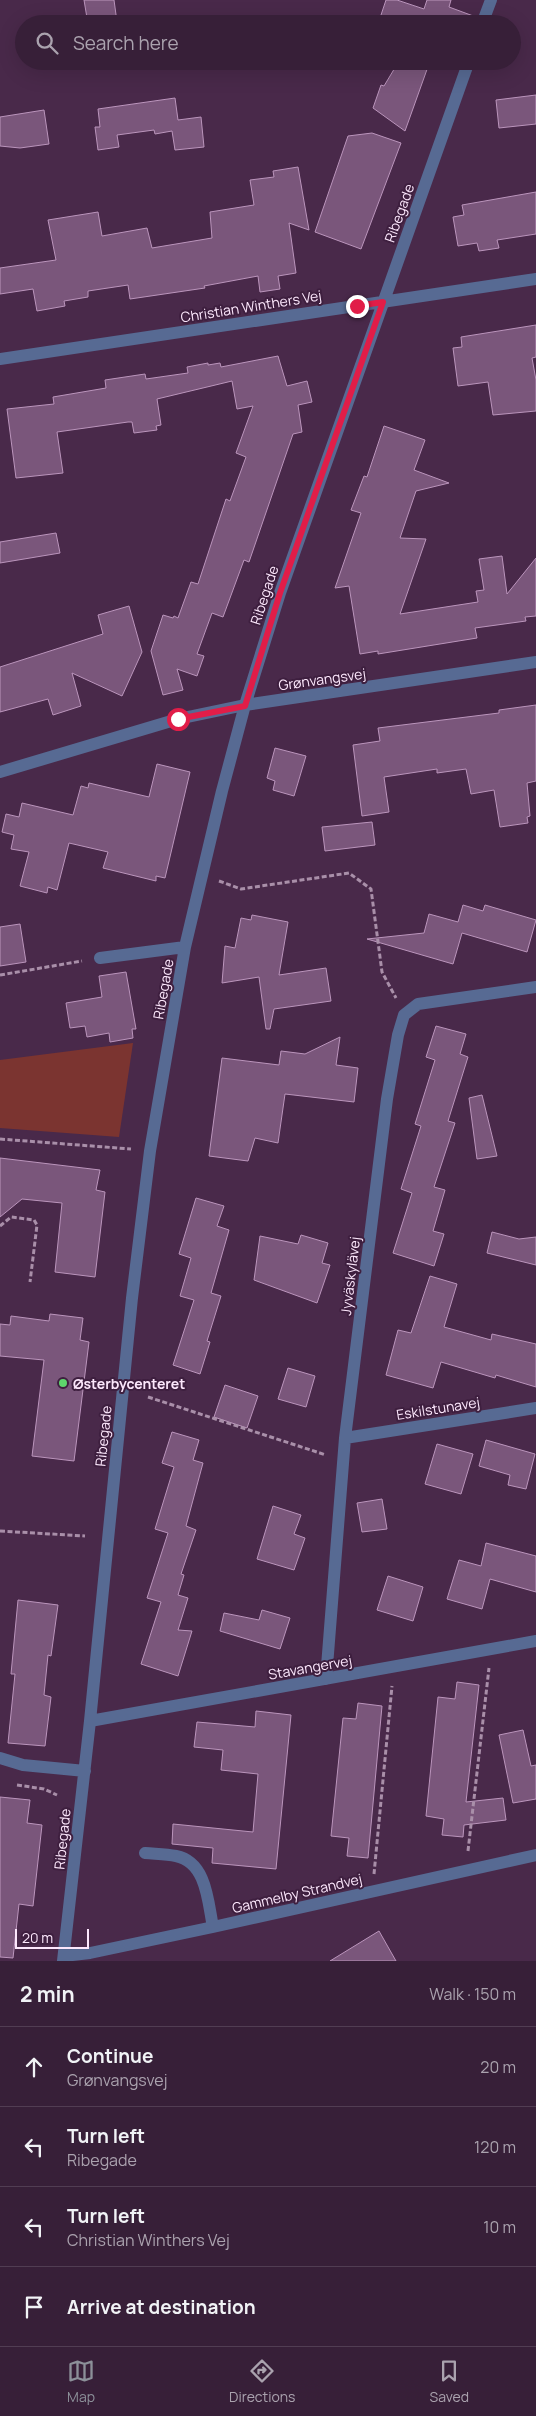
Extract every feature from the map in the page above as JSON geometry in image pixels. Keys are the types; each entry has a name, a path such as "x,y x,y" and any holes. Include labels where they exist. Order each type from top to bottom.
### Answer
{"street":[{"path":"485,15 491,0"},
{"name":"Ribegade","path":"63,1958 85,1770 132,1298 150,1151 185,947 245,706 280,593 466,70"},
{"name":"Christian Winthers Vej","path":"0,359 536,279"},
{"name":"Grønvangsvej","path":"0,772 178,719 245,706 536,662"},
{"path":"100,958 185,947"},
{"path":"408,1013 418,1004 536,987"},
{"name":"Jyväskylävej","path":"326,1679 345,1438 387,1099 398,1035 404,1015 408,1013"},
{"name":"Eskilstunavej","path":"345,1438 536,1408"},
{"name":"Stavangervej","path":"90,1721 536,1641"},
{"path":"0,1758 23,1764 85,1770"},
{"path":"145,1854 178,1856 189,1861 204,1881 213,1927"},
{"name":"Gammelby Strandvej","path":"63,1958 536,1856"}],"path":[{"path":"201,877 241,889 349,872 371,888 382,972 388,986 408,1013"},
{"path":"0,975 100,958"},
{"path":"0,1139 150,1151"},
{"path":"0,1226 11,1217 34,1220 37,1225 30,1282"},
{"path":"148,1397 344,1460"},
{"path":"0,1531 85,1536"},
{"path":"466,1871 491,1649"},
{"path":"372,1892 394,1667"},
{"path":"16,1784 57,1795"}],"shaded area":[{"path":"133,1043 119,1137 0,1128 0,1060"}],"building":[{"path":"84,0 114,0 116,15 86,15"},
{"path":"386,0 397,0 424,9 427,0 451,0 449,7 471,15 381,15"},
{"path":"394,70 427,70 405,131 373,108 381,85 384,86"},
{"path":"536,95 536,124 499,128 496,100"},
{"path":"175,98 178,120 201,117 204,147 175,150 172,131 155,134 154,130 117,135 119,147 98,150 95,127 100,127 98,109"},
{"path":"44,110 49,144 20,148 0,146 0,117"},
{"path":"372,133 401,143 361,249 315,232 348,136"},
{"path":"298,167 309,230 289,223 296,273 278,276 280,289 260,292 258,276 204,286 205,288 130,299 128,285 88,291 88,297 64,301 65,306 37,311 33,289 0,294 0,268 56,260 48,220 98,212 102,236 147,228 152,248 212,238 210,212 254,205 250,180 274,177 273,171"},
{"path":"536,192 536,234 497,240 499,248 479,251 477,243 458,246 453,217 464,215 462,205"},
{"path":"536,325 536,357 532,358 536,380 536,411 493,415 488,382 458,386 453,348 462,347 461,337"},
{"path":"278,356 287,386 307,381 312,402 298,405 302,432 293,434 249,562 244,560 223,617 212,613 197,654 204,656 197,676 177,669 183,690 163,695 151,651 163,615 178,618 191,582 198,584 226,499 230,501 246,457 236,453 253,406 237,409 232,381 157,399 161,425 156,426 157,430 134,433 132,422 128,422 57,432 63,473 16,478 7,409 54,404 53,397 106,388 105,380 145,374 146,379 188,373 187,367 208,363 208,365 220,363 221,367"},
{"path":"384,426 425,440 414,470 449,483 416,491 400,538 426,539 400,614 478,602 476,591 484,590 479,559 502,556 507,594 536,558 536,616 525,617 526,621 475,628 477,638 378,654 378,651 360,654 349,586 335,588 361,513 351,510 364,476 367,477"},
{"path":"56,533 60,553 0,563 0,542"},
{"path":"129,606 142,652 122,696 72,673 81,706 53,715 48,699 0,712 0,667 103,634 98,615"},
{"path":"536,705 536,781 527,783 530,816 527,817 528,823 500,827 494,790 471,794 466,769 437,773 437,769 384,777 389,812 362,816 353,745 380,741 378,728 499,713 499,710"},
{"path":"275,748 306,756 294,796 273,790 275,781 267,778"},
{"path":"157,764 190,772 165,878 156,876 156,881 103,868 108,852 69,843 57,890 48,887 47,893 20,886 29,852 11,849 14,835 2,832 6,814 19,817 22,803 73,815 81,786 88,788 89,783 149,797"},
{"path":"372,822 375,845 325,851 322,827"},
{"path":"463,905 483,911 485,905 536,920 527,952 462,933 453,964 367,939 424,933 429,914 458,922"},
{"path":"252,915 288,922 279,975 326,968 331,1001 274,1009 270,1029 266,1029 259,977 222,983 225,946 235,948 241,918 251,920"},
{"path":"20,924 26,962 0,966 0,927"},
{"path":"126,972 136,1029 132,1029 133,1038 110,1042 109,1033 87,1037 85,1026 70,1028 66,1003 102,997 99,976"},
{"path":"436,1026 466,1034 460,1054 468,1057 448,1121 455,1123 434,1187 445,1190 433,1231 444,1234 434,1266 393,1253 412,1193 401,1189 421,1126 415,1124 435,1060 426,1057"},
{"path":"340,1037 336,1065 358,1068 354,1102 285,1094 278,1143 255,1138 248,1161 209,1156 222,1058 279,1065 281,1051 305,1054"},
{"path":"482,1095 497,1156 477,1159 469,1098"},
{"path":"0,1158 100,1170 96,1190 105,1192 95,1277 55,1272 62,1203 22,1199 0,1217"},
{"path":"196,1198 224,1206 217,1226 229,1230 211,1293 221,1296 207,1341 210,1342 200,1374 173,1365 194,1300 180,1296 191,1258 179,1254"},
{"path":"492,1232 519,1239 536,1237 536,1265 487,1253"},
{"path":"301,1235 328,1243 322,1263 330,1265 317,1303 254,1280 260,1236 298,1244"},
{"path":"430,1276 457,1284 444,1327 491,1340 492,1334 536,1344 536,1387 496,1375 495,1378 441,1362 433,1388 386,1375 398,1330 411,1333"},
{"name":"Østerbycenteret","path":"50,1314 83,1318 80,1340 89,1342 74,1461 32,1456 44,1360 0,1356 0,1324 10,1325 11,1316 49,1321"},
{"path":"288,1368 315,1376 306,1407 278,1399"},
{"path":"225,1385 258,1396 247,1428 214,1417"},
{"path":"172,1432 199,1440 193,1460 203,1463 186,1526 196,1530 181,1574 184,1575 178,1595 188,1598 178,1630 192,1631 178,1676 141,1664 161,1602 147,1598 168,1533 155,1529 174,1467 162,1463"},
{"path":"486,1440 535,1454 526,1489 508,1485 510,1475 479,1466"},
{"path":"437,1444 473,1454 461,1494 425,1484"},
{"path":"382,1499 387,1529 362,1532 357,1503"},
{"path":"273,1506 301,1515 294,1534 305,1538 294,1570 257,1559"},
{"path":"486,1543 536,1556 536,1592 490,1579 482,1609 447,1599 459,1560 481,1566"},
{"path":"388,1576 423,1587 413,1621 377,1610"},
{"path":"18,1600 58,1605 51,1656 48,1655 44,1695 51,1697 45,1746 8,1743 15,1674 11,1674"},
{"path":"262,1610 290,1618 280,1649 220,1631 224,1613 259,1620"},
{"path":"457,1682 479,1685 466,1802 503,1798 506,1820 464,1825 463,1837 442,1835 444,1819 426,1816 438,1697 455,1699"},
{"path":"358,1703 382,1706 368,1858 347,1856 349,1838 331,1836 343,1718 356,1719"},
{"path":"256,1711 291,1715 276,1869 212,1863 213,1848 172,1844 173,1824 253,1832 258,1774 221,1770 223,1750 194,1747 197,1722 255,1727"},
{"path":"523,1730 531,1766 536,1765 536,1799 513,1803 499,1735"},
{"path":"0,1797 30,1800 27,1823 42,1825 33,1906 19,1904 13,1958 0,1957"},
{"path":"379,1931 396,1961 330,1961"}],"place":[{"name":"Østerbycenteret","path":"63,1383"}],"route":[{"path":"178,719 245,706 280,593 383,302 357,306"}]}
